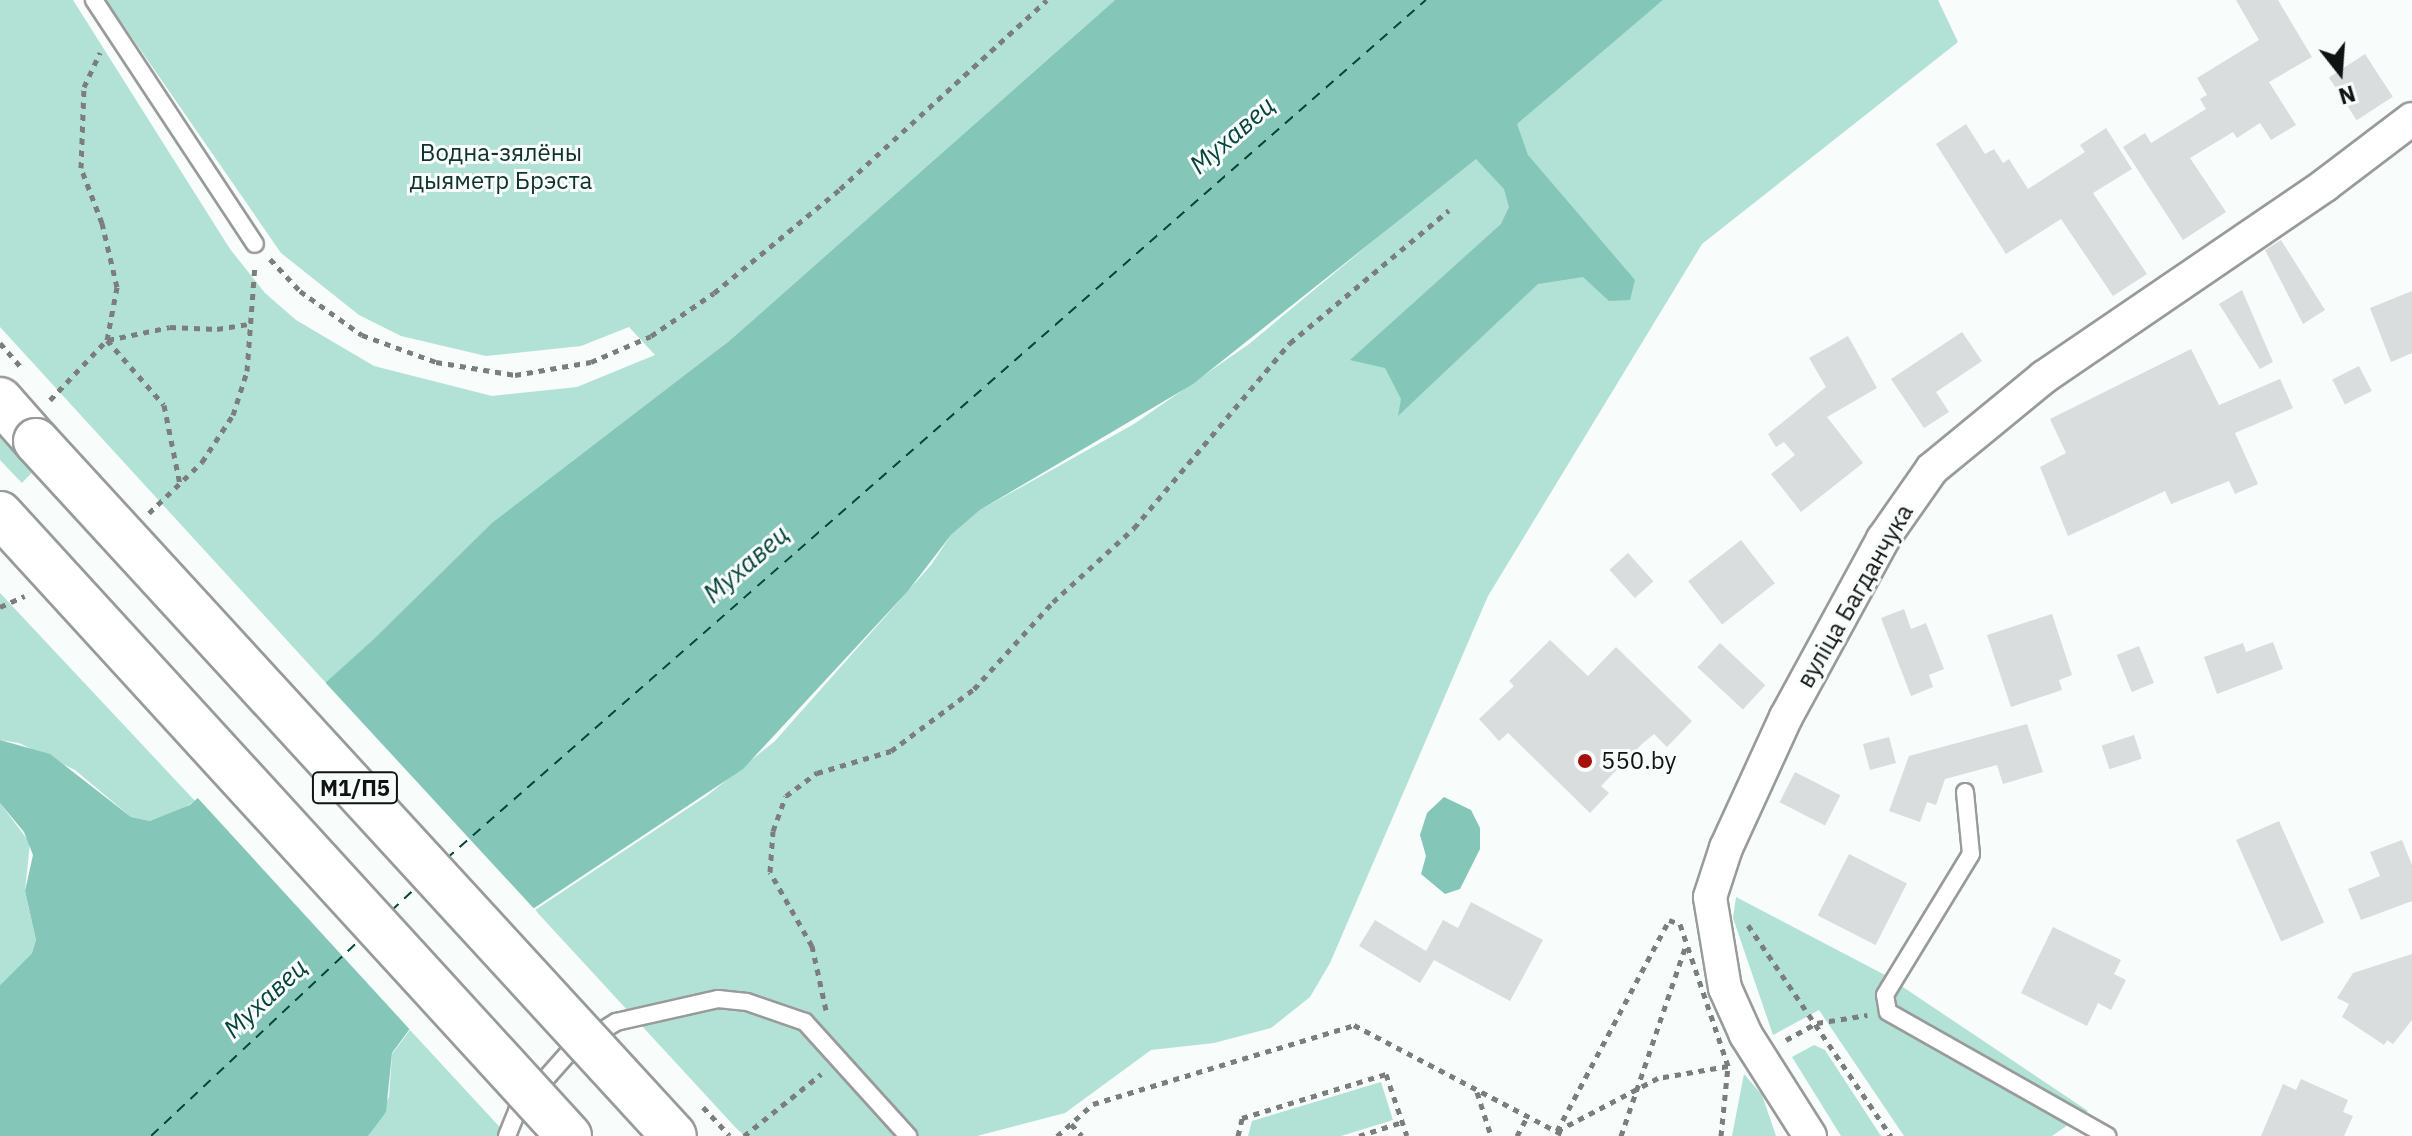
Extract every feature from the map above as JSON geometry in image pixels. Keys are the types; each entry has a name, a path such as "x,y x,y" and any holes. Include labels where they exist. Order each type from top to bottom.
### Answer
{"highway":[{"name":"М1/П5","path":"0,400 674,1136"},
{"name":"М1/П5","path":"0,514 569,1136"}],"street":[{"name":"вуліца Багданчука","path":"1810,1136 1746,1035 1725,988 1710,897 1726,848 1786,717 1883,539 1932,469 2044,377 2325,185 2412,119"}],"lane":[{"path":"94,0 255,244"},
{"path":"1965,792 1971,854 1885,995 1888,1012 2107,1136"},
{"path":"507,1136 517,1111 572,1049 616,1022 718,999 747,1002 805,1022 908,1136"}],"path":[{"path":"255,244 300,291 362,335 436,362 515,375 591,362 651,336 714,293 840,189 1047,0"},
{"path":"50,400 107,340 117,287 102,223 81,168 84,87 112,28"},
{"path":"812,946 770,872 773,831 786,796 817,773 891,751 974,689 1053,602 1134,528 1290,343 1449,210"},
{"path":"138,523 180,485 233,415 247,371 253,323 255,244"},
{"path":"107,340 170,327 217,329 253,323"},
{"path":"107,340 164,405 180,485"},
{"path":"0,607 41,590"},
{"path":"1739,912 1891,1136"},
{"path":"1557,1131 1669,920 1680,924 1728,1066 1721,1136"},
{"path":"1621,1136 1687,943"},
{"path":"1779,1043 1817,1023 1888,1012"},
{"path":"1057,1136 1093,1104 1354,1025 1565,1136"},
{"path":"1557,1131 1638,1086 1677,1073 1728,1066 1739,1061"},
{"path":"1238,1136 1242,1118 1386,1074 1407,1136"},
{"path":"744,1136 815,1080"},
{"path":"1477,1092 1491,1136"},
{"path":"1517,1136 1527,1117"},
{"path":"1359,1136 1402,1122"},
{"path":"1071,1124 1082,1136"}],"green space":[{"name":"Водна-зялёны дыяметр Брэста","path":"0,0 73,0 230,249 265,293 296,320 374,366 492,396 577,387 655,355 629,327 581,346 486,356 401,336 359,315 281,253 106,0 1115,0 728,342 326,683 0,327"},
{"path":"1663,0 1938,0 1958,42 1702,244 1488,596 1330,963 1310,997 1271,1028 1214,1043 1151,1050 1065,1113 977,1136 745,1136 535,910 708,795 775,741 931,565 951,535 980,510 1134,424 1249,344"},
{"path":"0,431 35,469 22,483 0,460"},
{"path":"0,593 195,801 170,817 150,821 131,817 75,770 19,743 0,740"},
{"path":"0,803 30,843 25,891 36,940 32,953 0,985"},
{"path":"1736,897 1885,975 2088,1111 2052,1136 1904,1136 1819,1010 1773,1035 1733,918"},
{"path":"410,1030 508,1136 368,1136 389,1097 392,1054"},
{"path":"1814,1045 1825,1050 1881,1136 1841,1136 1792,1057"},
{"path":"1744,1074 1762,1095 1776,1136 1732,1136"},
{"path":"1381,1082 1393,1120 1341,1136 1248,1136 1252,1121"}],"water":[{"name":"Мухавец","path":"1115,0 1663,0 1517,124 1528,155 1635,280 1630,300 1609,301 1583,277 1538,284 1398,416 1401,399 1385,368 1350,360 1501,224 1509,207 1504,189 1476,159 1193,384 980,510 951,535 908,591 743,769 465,954 392,1053 386,1112 368,1136 0,1136 0,985 32,953 36,940 25,891 33,855 24,832 0,803 0,740 50,754 131,817 150,821 190,805 374,639 492,523 728,342"},
{"path":"1444,797 1471,810 1480,828 1480,849 1460,889 1445,894 1421,874 1426,856 1420,835 1427,813"}],"pier":[{"path":"323,680 538,913 468,957 413,1033 195,795"}],"building":[{"path":"2236,0 2278,0 2312,57 2269,82 2296,125 2271,140 2260,123 2237,138 2233,132 2190,158 2226,212 2183,240 2123,147 2145,133 2151,143 2206,109 2200,99 2207,95 2197,78 2259,40"},
{"path":"2365,54 2393,97 2357,120 2329,77"},
{"path":"1966,124 1985,154 1994,149 2003,163 2009,159 2028,189 2085,152 2080,145 2106,128 2132,169 2093,193 2147,274 2113,296 2061,219 2006,254 1936,144"},
{"path":"2281,240 2325,310 2303,324 2265,250"},
{"path":"2242,290 2273,362 2260,369 2219,304"},
{"path":"2412,291 2412,353 2391,362 2370,308"},
{"path":"1962,332 1982,361 1936,392 1949,412 1924,428 1891,379"},
{"path":"1848,336 1877,388 1827,417 1863,463 1801,512 1771,474 1795,455 1784,442 1776,447 1768,434 1826,387 1809,358"},
{"path":"2191,349 2219,405 2280,379 2293,408 2235,433 2258,484 2235,494 2229,481 2171,504 2165,491 2068,536 2040,467 2066,453 2050,419"},
{"path":"2359,366 2372,391 2345,405 2332,380"},
{"path":"1741,540 1775,583 1722,625 1688,581"},
{"path":"1628,553 1653,581 1635,598 1609,570"},
{"path":"1904,609 1911,629 1926,623 1944,669 1929,675 1933,687 1911,696 1881,618"},
{"path":"2052,614 2072,675 2059,680 2062,690 2011,707 1987,635"},
{"path":"1550,640 1588,676 1616,647 1692,721 1667,747 1654,734 1642,744 1601,786 1609,793 1590,813 1508,733 1499,741 1479,719 1514,686 1509,681"},
{"path":"2273,642 2283,669 2217,694 2204,657 2243,643 2246,652"},
{"path":"1720,643 1765,685 1743,709 1697,667"},
{"path":"2139,646 2154,683 2132,692 2117,655"},
{"path":"2027,724 2043,772 2003,784 1997,765 1945,779 1936,805 1927,802 1920,822 1889,811 1909,756"},
{"path":"2134,735 2142,759 2109,769 2102,746"},
{"path":"1889,737 1896,763 1870,770 1863,744"},
{"path":"1795,772 1840,795 1825,825 1780,802"},
{"path":"2279,821 2324,922 2281,942 2236,840"},
{"path":"2402,840 2412,865 2412,901 2361,920 2348,889 2380,876 2370,852"},
{"path":"1849,854 1907,884 1876,945 1818,915"},
{"path":"1471,902 1543,940 1510,1001 1434,960 1420,983 1359,946 1375,920 1426,951 1443,920 1458,928"},
{"path":"2053,927 2121,960 2114,974 2126,980 2111,1010 2098,1003 2087,1026 2021,993"},
{"path":"2412,954 2412,1020 2393,1044 2387,1040 2384,1045 2342,1017 2349,1004 2337,998 2353,973"},
{"path":"2301,1079 2348,1100 2343,1112 2353,1116 2344,1136 2261,1136 2283,1084 2296,1090"}],"ferry route":[{"path":"446,859 1426,0"},
{"path":"391,911 416,888"},
{"path":"151,1136 360,940"}],"place":[{"name":"550.by","path":"1585,761"}]}
